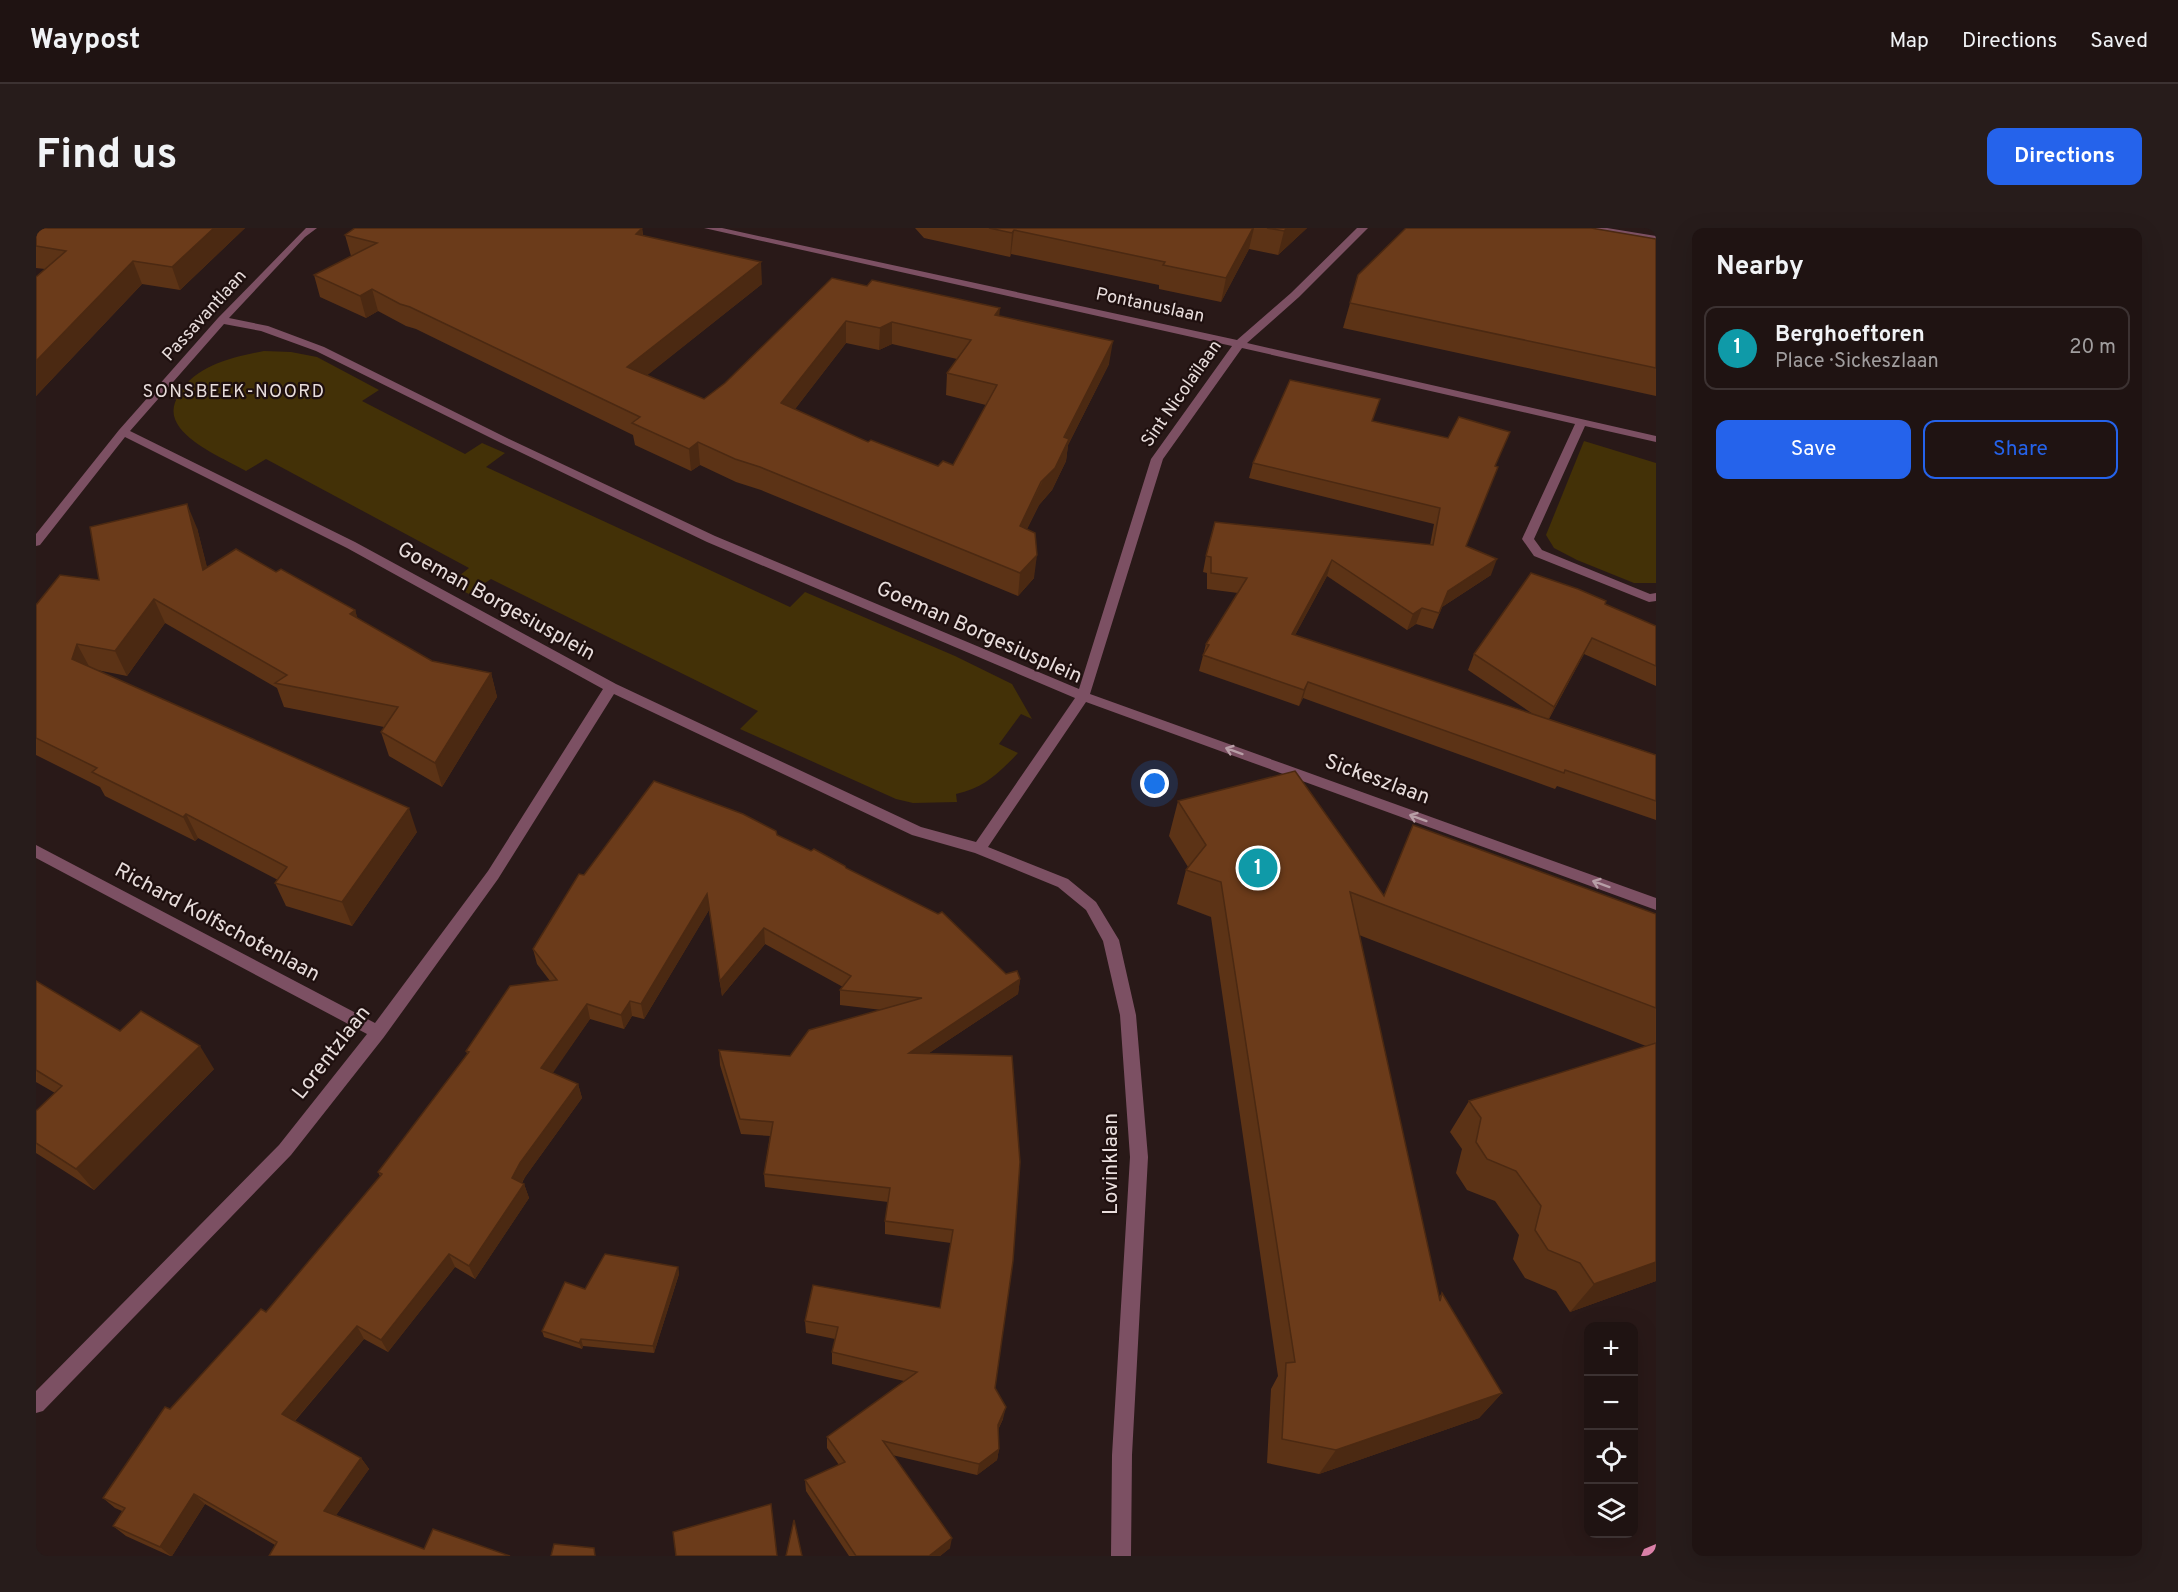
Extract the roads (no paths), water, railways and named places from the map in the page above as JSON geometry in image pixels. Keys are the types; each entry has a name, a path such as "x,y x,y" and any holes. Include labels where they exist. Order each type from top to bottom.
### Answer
{"main road":[{"path":"1651,1556 1656,1554"}],"street":[{"name":"Passavantlaan","path":"36,542 123,432 222,320 302,235 312,228"},
{"name":"Pontanuslaan","path":"709,228 1582,420 1656,439"},
{"name":"Sint Nicolaïlaan","path":"1083,696 1157,459 1239,344 1363,228"},
{"path":"1589,228 1655,236"},
{"name":"Goeman Borgesiusplein","path":"123,432 351,545 611,687 917,831 979,849 1083,696 711,538 503,440 320,350 264,328 222,320"},
{"path":"1582,420 1528,539 1538,553 1649,598 1656,597"},
{"name":"Lorentzlaan","path":"36,1404 285,1150 378,1032 493,875 611,687"},
{"name":"Sickeszlaan","path":"1083,696 1656,904"},
{"name":"Lovinklaan","path":"979,849 1063,884 1091,906 1111,940 1128,1015 1139,1157 1122,1455 1121,1556"},
{"name":"Richard Kolfschotenlaan","path":"36,850 378,1032"}],"place":[{"name":"Berghoeftoren","path":"1258,868"}],"district":[{"name":"SONSBEEK-NOORD","path":"234,392"}]}
